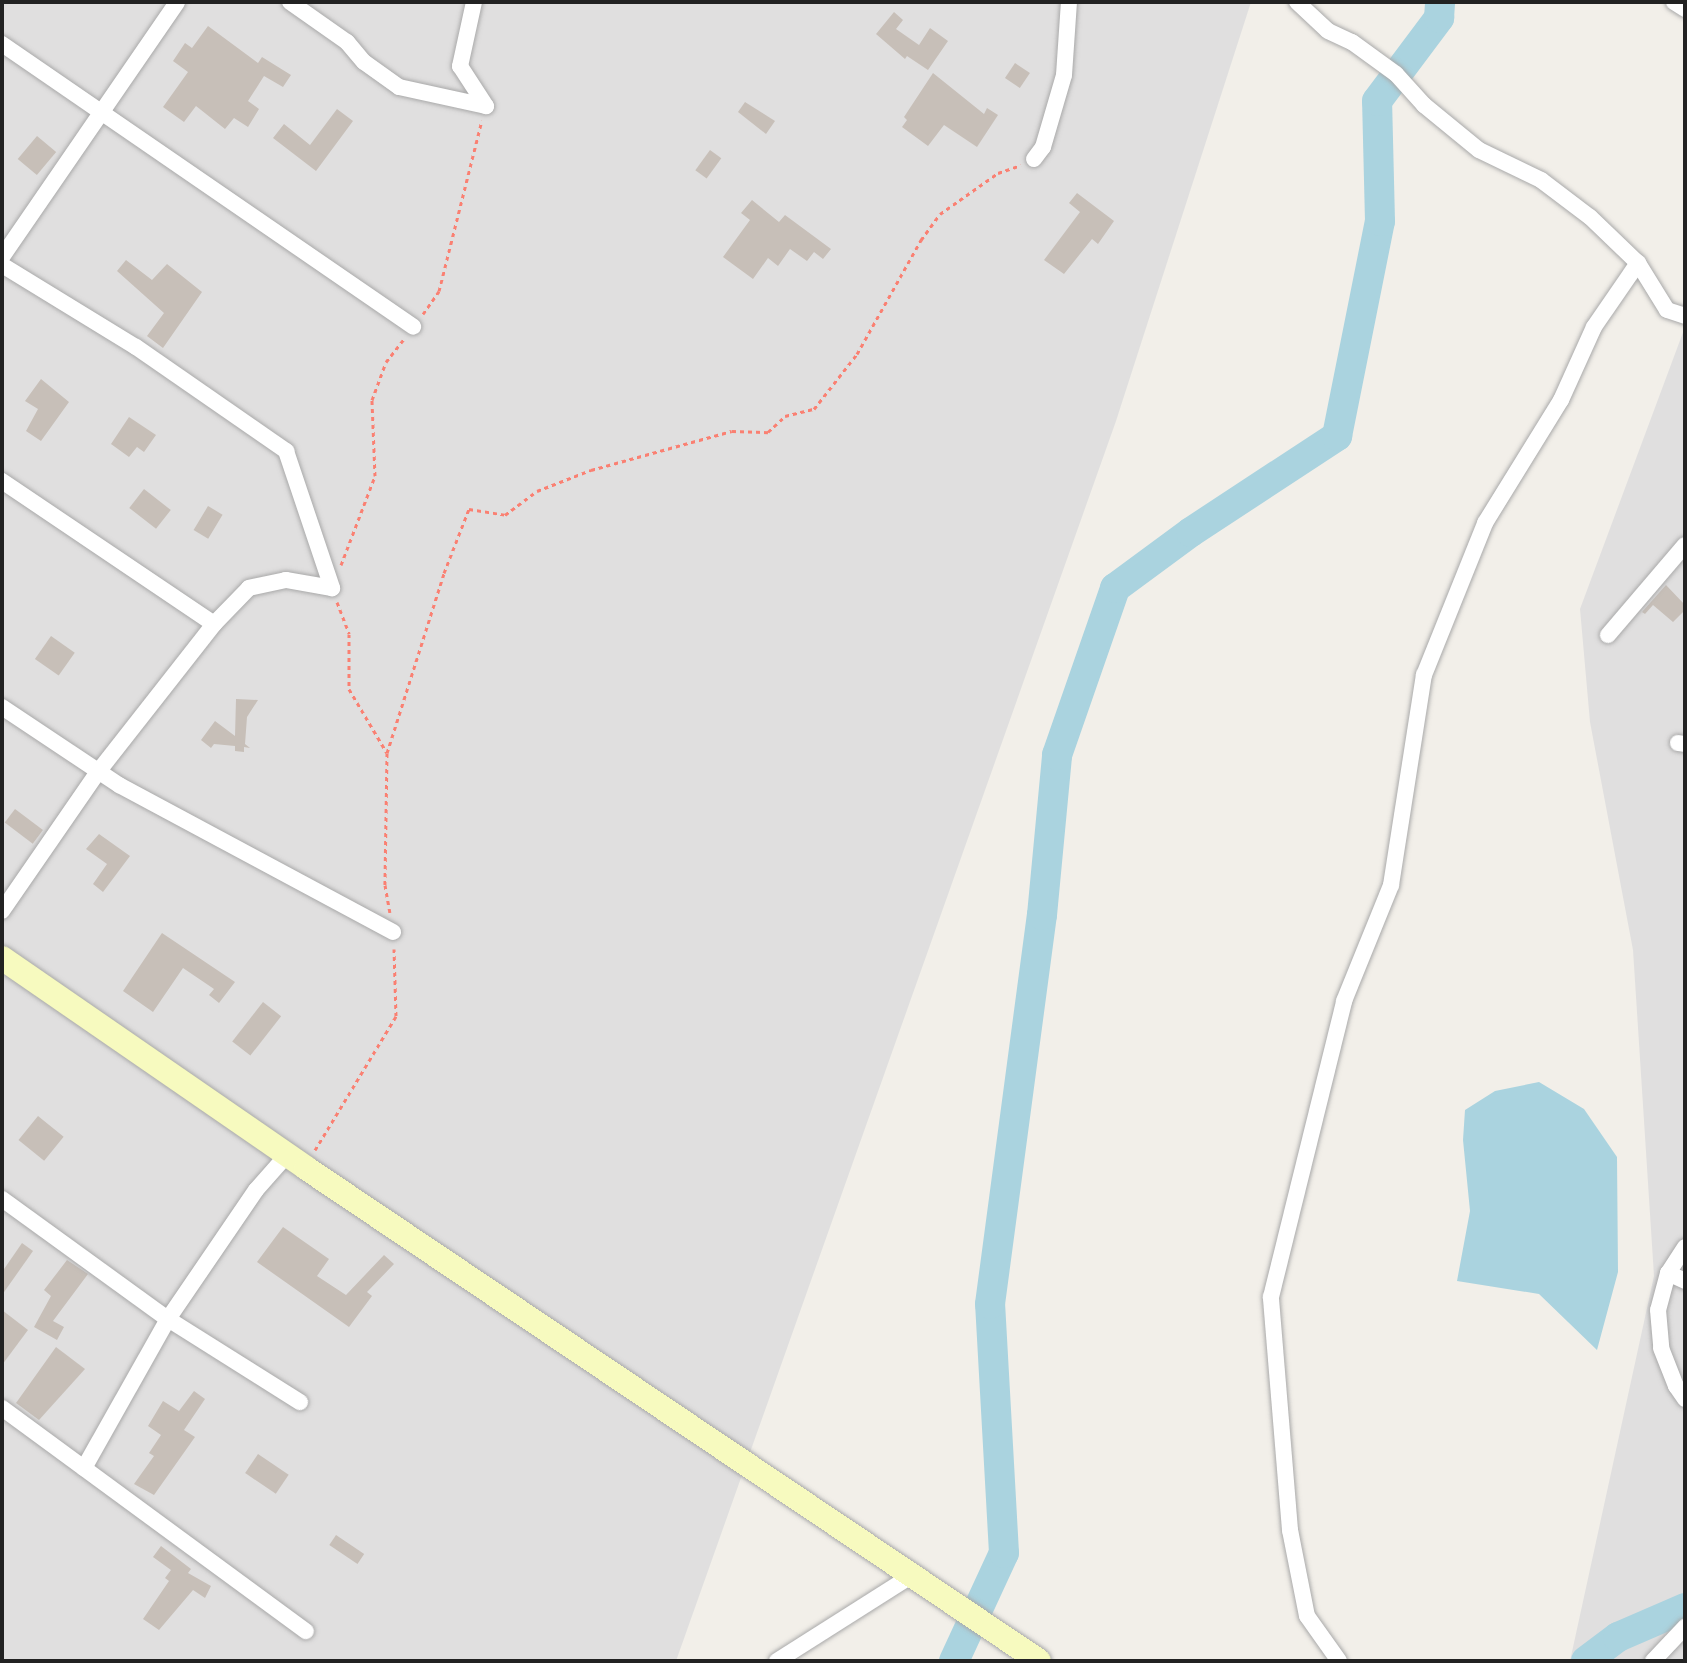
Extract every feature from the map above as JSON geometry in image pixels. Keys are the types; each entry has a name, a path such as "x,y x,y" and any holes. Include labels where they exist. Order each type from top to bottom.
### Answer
{"street":[{"path":"2,257 177,2"},
{"path":"290,2 347,42 364,62 399,87 486,106"},
{"path":"474,2 460,66 486,106"},
{"path":"1034,159 1043,147 1064,75 1069,2"},
{"path":"1297,2 1328,31 1352,42 1396,74 1424,105 1479,150 1541,180 1590,217 1638,263 1667,310 1685,316"},
{"path":"1674,2 1685,9"},
{"path":"2,44 413,327"},
{"path":"1339,1661 1307,1616 1290,1530 1271,1297 1344,1001 1391,885 1424,675 1485,523 1561,400 1594,327 1638,263"},
{"path":"2,265 136,347 286,451 332,588 286,580 249,588 214,624 98,772 2,911"},
{"path":"2,481 214,624"},
{"path":"1608,635 1685,545"},
{"path":"2,707 98,772 393,932"},
{"path":"2,958 296,1161 1039,1661"},
{"path":"84,1468 168,1319 256,1190 296,1161"},
{"path":"2,1199 168,1319 300,1402"},
{"path":"1685,1247 1668,1273 1658,1310 1661,1348 1685,1399"},
{"path":"1668,1273 1685,1281"},
{"path":"2,1408 306,1631"},
{"path":"777,1661 911,1576"},
{"path":"1653,1661 1685,1627"}],"path":[{"path":"387,753 349,689 349,634 332,588 375,476 372,400 386,362 439,291 486,106"},
{"path":"296,1161 348,1091 396,1016 393,932 385,885 387,753 444,573 469,509 505,515 537,491 591,470 732,431 768,432 785,416 814,409 857,354 921,240 940,214 998,173 1034,159"}],"shaded area":[{"path":"2,2 1251,2 1116,421 676,1661 2,1661"},
{"path":"1685,327 1685,1661 1570,1661 1654,1276 1633,950 1590,722 1580,609"}],"water":[{"path":"1539,1082 1584,1109 1617,1157 1618,1272 1597,1350 1539,1294 1457,1281 1470,1211 1463,1140 1465,1110 1495,1091"}],"building":[{"path":"894,12 903,20 896,29 919,45 930,28 948,41 928,70 907,56 905,59 876,34"},
{"path":"208,26 258,63 262,57 291,75 283,87 264,76 248,101 259,109 248,127 234,118 225,129 196,106 184,122 163,107 188,72 173,61 185,43 192,48"},
{"path":"1015,63 1030,73 1020,88 1005,78"},
{"path":"933,73 984,114 987,108 998,115 977,147 944,125 928,146 902,127 907,120 904,117"},
{"path":"745,102 775,121 766,134 738,112"},
{"path":"337,109 353,121 316,171 273,138 284,124 310,145"},
{"path":"37,136 56,152 37,175 18,159"},
{"path":"710,150 721,158 707,178 695,170"},
{"path":"1077,193 1114,221 1098,244 1092,239 1064,274 1044,260 1080,212 1069,203"},
{"path":"752,200 779,222 785,215 831,249 823,259 814,252 807,261 790,249 778,266 768,258 753,279 723,257 750,220 741,213"},
{"path":"126,260 152,280 167,264 202,292 163,348 147,336 164,313 117,271"},
{"path":"41,379 69,402 41,441 26,431 38,409 25,401"},
{"path":"129,417 156,435 144,452 137,447 129,457 111,444"},
{"path":"144,489 171,510 156,529 129,508"},
{"path":"208,506 223,515 208,539 194,530"},
{"path":"1666,585 1685,605 1685,610 1673,622 1653,605 1645,614 1642,612"},
{"path":"51,636 75,653 59,676 35,659"},
{"path":"236,699 258,700 247,717 245,744 250,748 244,747 244,752 235,751 235,746 214,744 211,748 201,740 215,721 235,736"},
{"path":"15,809 43,830 33,844 5,823"},
{"path":"99,834 130,856 103,892 93,884 107,864 86,849"},
{"path":"162,933 235,982 219,1003 209,995 214,989 183,968 153,1012 123,991"},
{"path":"263,1002 281,1016 250,1056 232,1041"},
{"path":"38,1116 64,1137 44,1161 18,1140"},
{"path":"283,1227 329,1259 317,1276 346,1295 384,1255 394,1264 367,1292 372,1296 349,1327 257,1262"},
{"path":"22,1243 33,1251 2,1295 2,1272"},
{"path":"67,1260 88,1274 53,1321 64,1327 57,1340 34,1327 51,1296 44,1290"},
{"path":"2,1310 28,1330 2,1365"},
{"path":"56,1347 85,1369 39,1420 16,1403"},
{"path":"194,1391 205,1399 184,1430 195,1437 154,1495 134,1484 154,1456 149,1453 161,1435 148,1426 163,1401 179,1411"},
{"path":"258,1454 289,1475 276,1494 245,1473"},
{"path":"336,1535 364,1554 357,1564 329,1545"},
{"path":"161,1546 191,1569 188,1573 211,1586 205,1598 193,1590 159,1630 143,1619 169,1581 165,1578 171,1570 153,1557"}],"waterway":[{"path":"954,1661 1004,1553 990,1304 1042,915 1057,755 1115,588 1191,532 1337,436 1380,221 1377,101 1439,18 1440,2"},
{"path":"1586,1661 1618,1637 1685,1608"}]}
